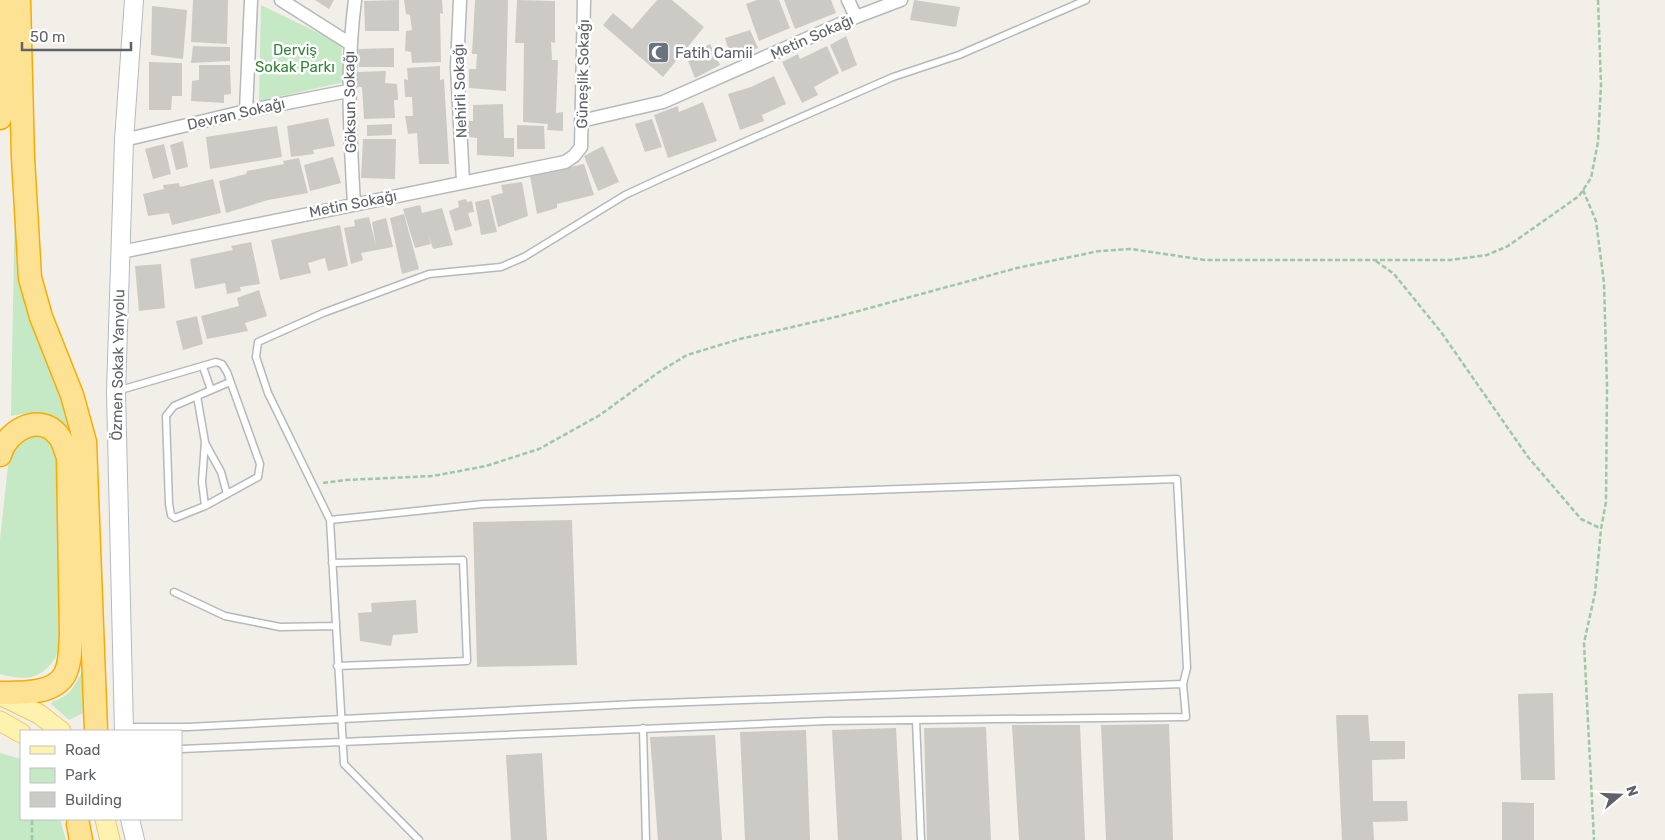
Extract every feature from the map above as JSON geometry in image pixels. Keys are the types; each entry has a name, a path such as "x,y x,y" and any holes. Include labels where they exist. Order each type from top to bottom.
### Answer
{"highway":[{"path":"0,118 6,0"},
{"path":"19,0 23,158 30,278 42,317 72,394 85,442 96,730"},
{"path":"0,455 2,444 16,430 31,424 45,426 58,434 68,456 71,635 70,660 65,676 51,686 31,694 0,694"}],"main road":[{"name":"Özmen Sokak Yanyolu","path":"124,729 116,392 124,140 134,0"},
{"path":"0,694 39,714 59,730"},
{"path":"0,721 20,732"},
{"path":"105,820 110,840"},
{"path":"130,820 135,840"}],"street":[{"path":"246,111 251,0"},
{"path":"281,0 349,43"},
{"name":"Göksun Sokağı","path":"354,204 348,91 349,43 355,0"},
{"name":"Nehirli Sokağı","path":"460,0 457,67 464,182"},
{"path":"848,0 856,17"},
{"name":"Metin Sokağı","path":"581,121 663,102 856,17 901,0"},
{"name":"Güneşlik Sokağı","path":"581,1 581,147"},
{"name":"Devran Sokağı","path":"124,140 246,111 348,91"},
{"name":"Metin Sokağı","path":"121,252 565,162 574,156 581,147"}],"lane":[{"path":"419,840 344,764 330,520 268,393 256,357 258,342 323,313 429,274 501,267 524,257 625,195 664,177 893,76 959,55 1086,0"},
{"path":"116,392 216,362 222,364 230,382 260,464 260,472 258,477 205,506 175,518 172,515 169,504 166,416 174,406 230,382"},
{"path":"203,367 211,390"},
{"path":"197,396 205,442 202,482 205,506"},
{"path":"205,442 221,472 226,494"},
{"path":"182,749 643,728 916,720 1186,717 1183,684 1187,668 1177,479 483,504 330,520"},
{"path":"332,563 463,560 467,661 337,666"},
{"path":"174,592 225,616 280,627 335,626"},
{"path":"124,729 341,718 1183,684"},
{"path":"916,720 921,840"},
{"path":"643,728 646,840"}],"path":[{"path":"312,485 346,480 433,476 486,466 539,449 600,415 659,372 688,355 740,339 840,316 1017,268 1090,252 1131,249 1205,260 1450,260 1487,255 1508,246 1578,196 1590,178 1598,142 1601,85 1598,0"},
{"path":"1583,190 1596,221 1604,283 1608,462 1606,502 1601,528 1595,593 1584,643 1594,840"},
{"path":"1374,260 1394,274 1441,332 1528,458 1581,518 1601,528"},
{"path":"32,820 32,840"}],"green space":[{"name":"Derviş Sokak Parkı","path":"261,5 341,44 344,82 259,101"},
{"path":"15,195 44,353 63,403 70,433 56,421 43,415 29,413 11,416"},
{"path":"33,434 45,436 57,453 61,647 56,657 44,671 37,675 21,678 0,674 0,540 10,448"},
{"path":"82,672 83,713 69,720 51,704 70,691"},
{"path":"0,753 20,759 20,820 60,820 66,840 0,840"}],"building":[{"path":"193,0 228,0 227,44 191,42"},
{"path":"315,0 334,0 329,9"},
{"path":"399,0 399,31 365,31 364,1"},
{"path":"404,0 442,0 443,14 440,13 441,62 412,63 411,52 405,51 406,31 412,30 410,15 406,14"},
{"path":"475,0 508,0 506,91 469,88 469,69 476,69 477,54 472,54"},
{"path":"517,0 555,1 555,43 551,42 552,60 558,60 556,113 563,112 563,131 547,130 548,124 523,122 524,43 515,43"},
{"name":"Fatih Camii","path":"657,0 672,0 704,27 663,77 603,25 613,13 632,29"},
{"path":"757,0 779,0 790,28 759,41 746,4"},
{"path":"784,0 831,0 836,13 795,29"},
{"path":"914,0 960,7 956,27 910,20"},
{"path":"152,6 187,10 183,59 151,55"},
{"path":"750,30 758,48 731,58 725,38"},
{"path":"846,36 857,65 842,72 830,45"},
{"path":"710,44 720,65 695,78 686,56"},
{"path":"193,46 230,47 230,61 191,63"},
{"path":"827,46 839,73 814,87 818,95 802,103 782,62 798,54 800,59"},
{"path":"394,48 394,67 359,67 358,49"},
{"path":"149,62 182,63 182,96 172,96 171,110 149,110"},
{"path":"199,65 230,65 231,94 224,95 224,103 191,101 192,81 199,80"},
{"path":"440,66 440,80 444,79 449,164 419,164 417,133 408,134 405,116 413,116 412,97 405,97 404,79 408,80 407,68"},
{"path":"386,71 385,83 397,84 398,100 394,100 395,118 364,119 362,87 354,87 355,72"},
{"path":"774,76 786,104 762,115 764,121 740,130 728,94 751,87"},
{"path":"703,102 717,141 668,158 654,115 678,106 679,112"},
{"path":"503,104 504,138 514,138 514,157 477,155 477,138 468,137 468,121 473,121 473,105"},
{"path":"328,118 335,146 313,150 314,154 291,157 287,126"},
{"path":"652,119 662,147 645,152 635,124"},
{"path":"392,124 392,135 367,136 367,125"},
{"path":"517,125 544,126 545,149 517,149"},
{"path":"277,126 282,157 210,169 206,137"},
{"path":"363,139 396,139 395,179 361,178"},
{"path":"183,141 188,167 176,170 170,145"},
{"path":"164,144 171,174 153,179 145,149"},
{"path":"603,146 619,182 598,191 584,156"},
{"path":"333,157 341,183 310,191 304,165"},
{"path":"299,158 308,193 268,200 226,213 219,181 246,174 247,171 284,164 283,161"},
{"path":"584,164 594,195 557,204 557,208 537,214 530,176"},
{"path":"213,179 221,213 172,225 169,213 148,216 143,194 164,189 163,185 179,183 180,187"},
{"path":"522,182 528,216 498,227 491,196 503,193 501,185"},
{"path":"466,199 467,202 472,201 474,212 468,213 472,226 455,231 449,211 459,207 458,201"},
{"path":"489,199 497,232 481,235 475,202"},
{"path":"420,205 422,213 442,208 453,245 433,249 428,233 431,244 415,248 403,209"},
{"path":"404,214 419,269 402,274 390,218"},
{"path":"369,217 376,246 372,222 386,218 393,247 361,253 363,260 351,264 344,228 355,226 354,220"},
{"path":"340,225 348,266 328,271 325,258 308,263 311,273 280,280 271,240"},
{"path":"251,242 260,284 240,287 241,291 227,294 225,283 195,289 190,259 233,250 231,246"},
{"path":"161,264 165,308 139,311 135,266"},
{"path":"259,290 267,316 245,323 248,331 207,339 201,316 239,306 237,298"},
{"path":"197,316 203,344 183,350 176,321"},
{"path":"572,520 577,665 477,667 473,522"},
{"path":"416,600 418,633 393,635 391,646 360,641 358,613 372,612 371,603"},
{"path":"1553,693 1555,780 1521,780 1518,694"},
{"path":"1336,715 1368,715 1370,741 1405,741 1405,759 1372,760 1373,801 1407,801 1408,821 1373,822 1374,840 1342,840"},
{"path":"1169,724 1173,840 1106,840 1101,725"},
{"path":"1012,725 1080,725 1085,840 1019,840"},
{"path":"986,727 991,840 927,840 924,728"},
{"path":"896,728 902,840 838,840 832,730"},
{"path":"806,730 810,840 745,840 740,732"},
{"path":"715,735 722,840 658,840 650,737"},
{"path":"542,753 547,840 511,840 506,755"},
{"path":"1502,802 1534,803 1534,840 1502,840"}],"place":[{"name":"Fatih Camii","path":"659,53"}]}
